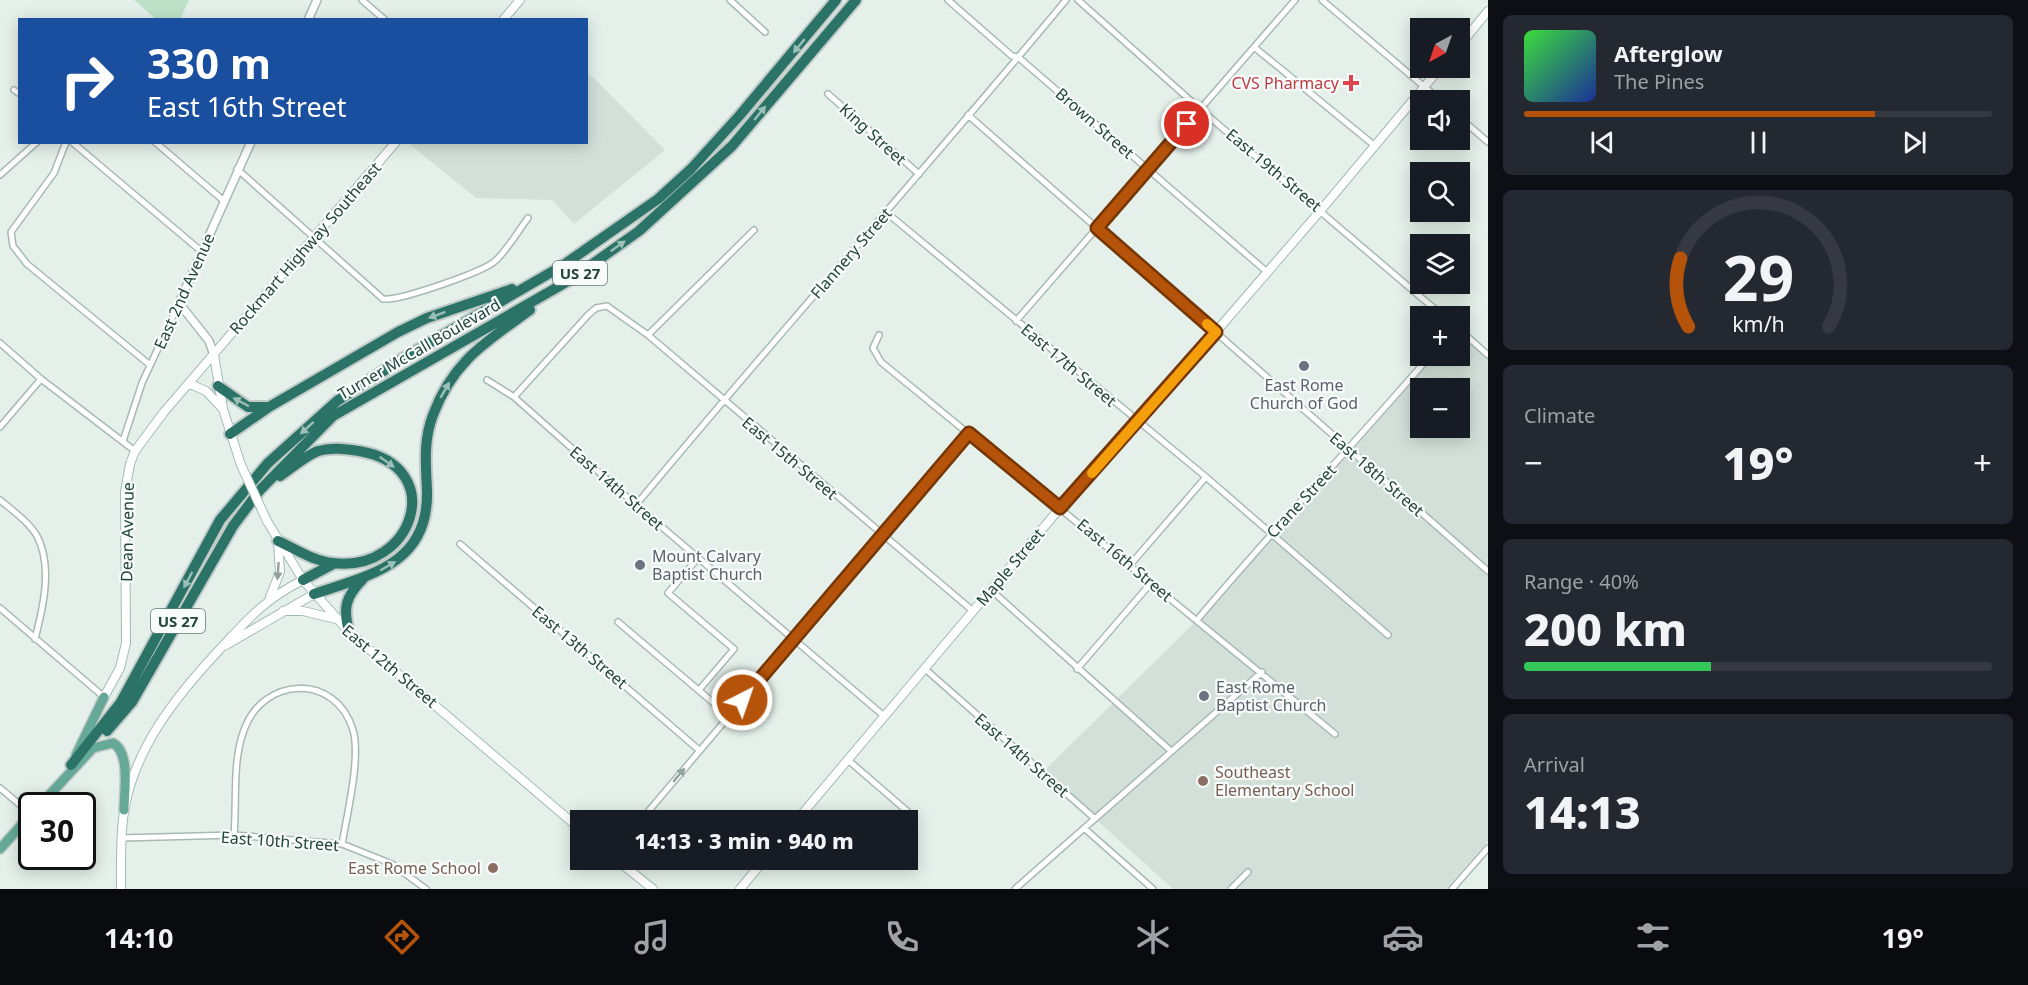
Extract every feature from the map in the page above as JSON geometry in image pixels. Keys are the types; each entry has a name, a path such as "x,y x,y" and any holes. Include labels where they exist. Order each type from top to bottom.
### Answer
{"highway":[{"name":"Turner McCall Boulevard","path":"70,765 121,702 220,520 268,463 337,401 410,354 562,266 622,227 691,169 761,91 836,0"},
{"name":"Turner McCall Boulevard","path":"93,748 132,702 232,526 260,490 333,416 570,280 639,231 705,174 732,146 856,0"},
{"path":"314,594 366,576 398,560 411,546 426,517 424,461 428,432 442,396 466,358 570,280"},
{"path":"230,434 269,407 427,318 532,282"},
{"path":"218,386 248,407 269,407"},
{"path":"260,490 316,452 333,448 379,456 392,465 404,478 414,501 412,516 403,535 388,550 363,561 334,563 316,559 278,541"},
{"path":"303,580 334,563"},
{"path":"349,632 344,605 351,592 366,576"}],"main road":[{"path":"505,18 520,0"},
{"path":"1470,33 1488,11"},
{"name":"Maple Street","path":"806,810 1060,508 1322,210 1432,78"},
{"name":"Rockmart Highway Southeast","path":"214,355 394,144"},
{"name":"East 12th Street","path":"214,355 218,386 230,434 241,465 267,521 303,580 349,632 570,820"},
{"name":"Dean Avenue","path":"104,697 120,668 126,643 125,492 135,452 185,387 214,355"},
{"path":"185,387 190,384 206,391 224,409"},
{"path":"268,600 280,572 278,541"},
{"path":"124,810 144,750 161,721 196,673 220,649 240,624 268,600 303,580"},
{"path":"220,649 314,594"},
{"path":"282,612 303,611 337,620"},
{"path":"70,765 104,697"},
{"path":"93,748 113,743 120,748 124,760 121,889"},
{"name":"Turner McCall Boulevard","path":"52,792 93,748"},
{"name":"Turner McCall Boulevard","path":"61,782 70,765"},
{"path":"0,849 18,829"},
{"path":"629,870 653,889"},
{"path":"740,889 756,870"}],"street":[{"path":"309,18 317,0"},
{"path":"362,0 383,18"},
{"path":"730,0 765,32"},
{"name":"Brown Street","path":"948,0 1012,56 1018,57 1267,272"},
{"name":"Flannery Street","path":"636,505 722,400 887,213 1066,0"},
{"name":"East 19th Street","path":"1078,0 1200,109 1322,210 1432,306"},
{"path":"1016,321 1294,0"},
{"path":"1322,0 1428,90"},
{"path":"1254,47 1375,146"},
{"name":"King Street","path":"828,94 919,174"},
{"name":"East 18th Street","path":"968,114 1488,571"},
{"path":"1470,126 1488,142"},
{"path":"0,175 34,144"},
{"path":"65,144 54,173 11,232 11,239 27,264 150,365"},
{"path":"74,144 201,251"},
{"path":"157,144 224,201"},
{"name":"East 2nd Avenue","path":"123,441 150,365 249,144"},
{"path":"237,169 379,297 399,299 494,262 528,218"},
{"name":"East 17th Street","path":"887,213 1206,477 1388,635"},
{"path":"648,335 754,230"},
{"name":"East 12th Street","path":"178,303 209,341 214,355"},
{"name":"East 15th Street","path":"514,397 588,315 596,308 607,306 648,335 973,611"},
{"name":"East 16th Street","path":"879,335 873,348 876,356 1335,734"},
{"path":"1470,339 1488,355"},
{"path":"0,343 41,379 135,452"},
{"name":"Crane Street","path":"1197,620 1270,532 1349,449 1421,366"},
{"path":"0,427 41,379"},
{"name":"East 14th Street","path":"487,380 514,397 636,505 884,716"},
{"path":"649,810 969,433"},
{"path":"1130,565 1206,477"},
{"path":"0,500 23,520 36,535 41,546 43,606 35,639"},
{"name":"East 13th Street","path":"460,544 699,750"},
{"path":"698,558 668,593 734,649 699,690"},
{"path":"1077,669 1152,583"},
{"path":"991,590 1171,751"},
{"path":"0,608 104,697"},
{"path":"618,622 729,716"},
{"name":"East 14th Street","path":"924,668 1094,818"},
{"path":"1015,889 1262,672"},
{"path":"234,835 238,764 244,729 254,711 272,696 288,689 304,687 319,691 338,704 348,716 354,733 354,771 342,844"},
{"path":"848,760 907,810"},
{"path":"0,788 18,803"},
{"path":"1084,828 1153,889"},
{"name":"East 10th Street","path":"122,838 234,835 342,844 392,864 426,889"},
{"path":"1452,889 1488,848"},
{"path":"1231,889 1248,872"}],"shaded area":[{"path":"588,75 665,150 574,224 552,200 476,198 409,144 588,144"},
{"path":"1470,339 1488,355 1488,841 1446,889 1173,889 1043,772 1197,620 1410,379 1410,438 1470,438 1470,378 1411,378 1421,366 1470,366"}],"green space":[{"path":"134,0 189,0 180,18 155,18"}],"slow traffic":[{"path":"1092,473 1216,332 1207,324"}],"place":[{"name":"CVS Pharmacy","path":"1351,83"},
{"name":"East Rome Church of God","path":"1304,366"},
{"name":"Mount Calvary Baptist Church","path":"640,565"},
{"name":"East Rome Baptist Church","path":"1204,696"},
{"name":"Southeast Elementary School","path":"1203,781"},
{"name":"East Rome School","path":"493,868"}],"route":[{"path":"742,700 969,433 1060,508 1216,332 1097,228 1187,124"}]}
